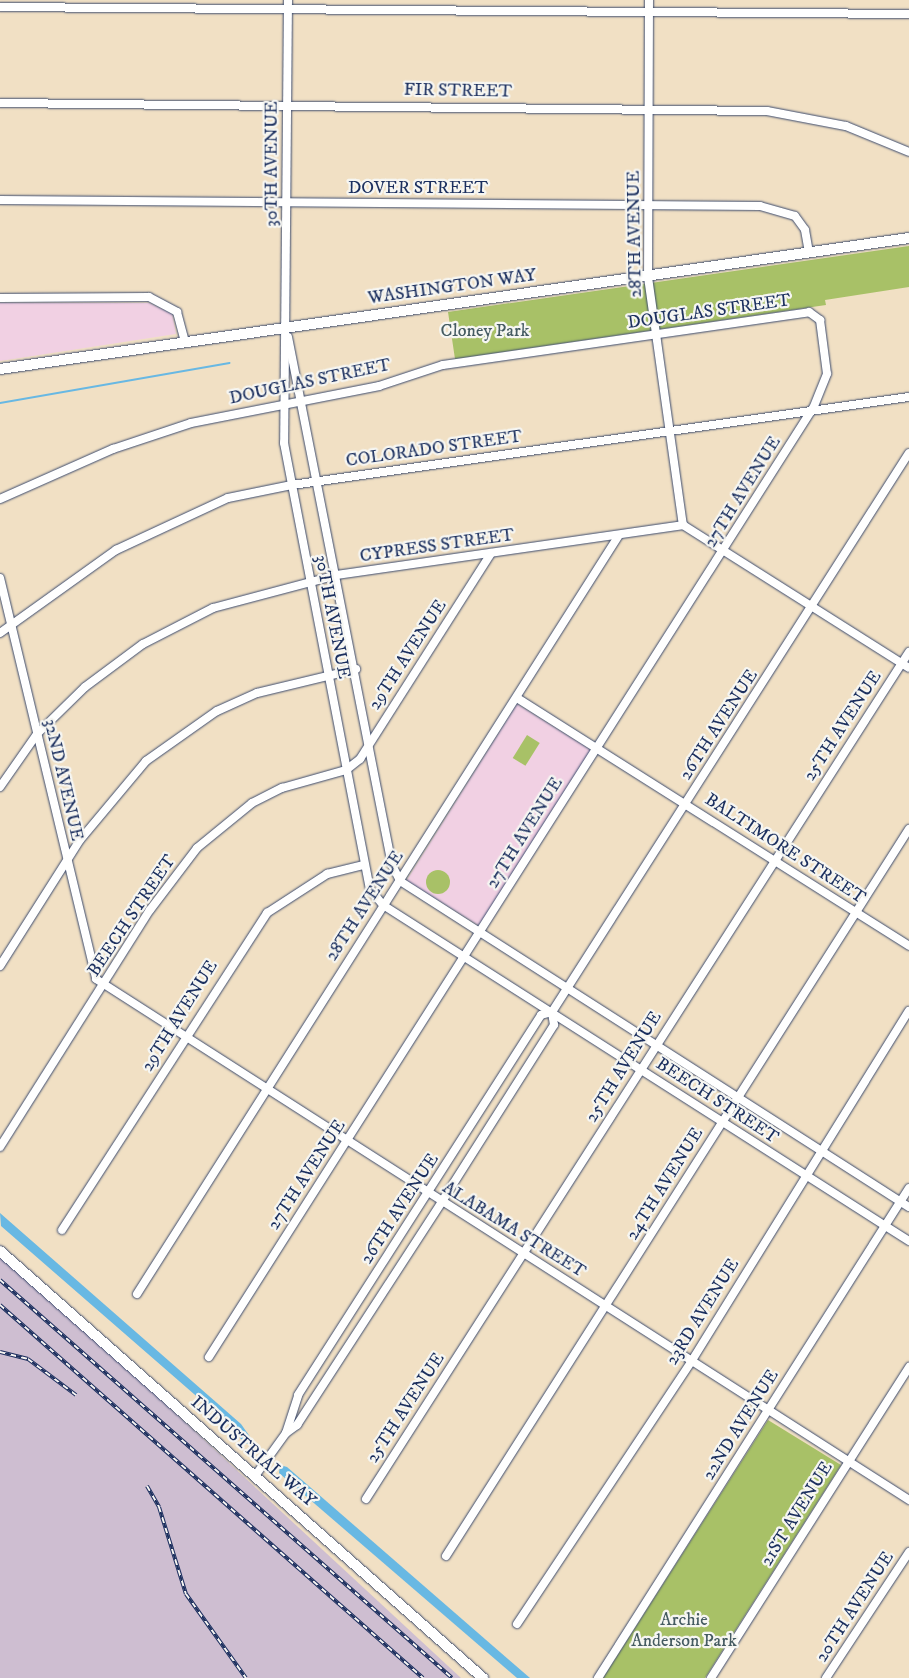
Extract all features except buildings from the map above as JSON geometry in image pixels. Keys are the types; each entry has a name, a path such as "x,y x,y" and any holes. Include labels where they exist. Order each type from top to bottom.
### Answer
{"main road":[{"name":"WASHINGTON WAY","path":"0,369 909,238"},
{"name":"INDUSTRIAL WAY","path":"0,1251 483,1678"}],"street":[{"name":"30TH AVENUE","path":"288,0 284,443 364,865 370,889 383,905"},
{"name":"28TH AVENUE","path":"649,0 648,277 683,525"},
{"path":"0,7 909,14"},
{"name":"FIR STREET","path":"0,103 648,108 802,116 846,126 909,152"},
{"name":"DOVER STREET","path":"0,200 649,204 783,210 801,222 810,252"},
{"path":"0,298 149,297 177,312 185,342"},
{"name":"DOUGLAS STREET","path":"0,499 113,449 191,423 283,402 379,386 443,365 816,314"},
{"name":"27TH AVENUE","path":"209,1357 813,408 827,374 816,314"},
{"name":"30TH AVENUE","path":"286,328 356,669 392,865 400,881"},
{"name":"COLORADO STREET","path":"0,633 64,582 162,525 228,498 318,481 670,431 813,408 909,397"},
{"name":"26TH AVENUE","path":"255,1476 286,1432 298,1395 540,1015 552,1012 567,990 812,609 909,453"},
{"path":"683,525 812,609 905,666"},
{"name":"CYPRESS STREET","path":"0,787 37,734 116,662 177,624 253,594 337,575 683,525"},
{"name":"28TH AVENUE","path":"137,1294 619,535"},
{"name":"29TH AVENUE","path":"346,770 370,743 491,553"},
{"name":"32ND AVENUE","path":"0,578 92,971 103,985"},
{"name":"25TH AVENUE","path":"366,1499 774,860 905,666 909,652"},
{"path":"0,966 67,861 122,786 185,732 257,693 328,674 356,669"},
{"name":"BALTIMORE STREET","path":"517,698 909,946"},
{"name":"BEECH STREET","path":"0,1146 174,875 223,823 282,788 346,770"},
{"name":"24TH AVENUE","path":"446,1556 607,1306 736,1097 909,829"},
{"name":"29TH AVENUE","path":"62,1230 267,912 326,874 364,865"},
{"name":"BEECH STREET","path":"400,881 479,934 909,1207"},
{"name":"BEECH STREET","path":"383,905 909,1241"},
{"name":"ALABAMA STREET","path":"103,985 265,1091 607,1306 690,1362 909,1500"},
{"name":"23RD AVENUE","path":"517,1624 690,1362 820,1150 909,1011"},
{"name":"26TH AVENUE","path":"286,1432 297,1425 554,1025 552,1012"},
{"name":"22ND AVENUE","path":"598,1678 909,1188"},
{"name":"21ST AVENUE","path":"711,1678 909,1367"},
{"name":"20TH AVENUE","path":"826,1678 909,1552"}],"shaded area":[{"path":"0,303 149,303 172,314 176,334 0,361"},
{"path":"517,704 592,751 481,927 407,880"},
{"path":"0,1251 12,1262 461,1678 0,1678"}],"green space":[{"name":"Cloney Park","path":"909,246 909,287 825,300 826,305 455,359 448,312"},
{"path":"527,735 540,743 525,766 513,758"},
{"path":"438,870 446,874 450,882 446,890 438,894 430,890 426,882 430,874"},
{"name":"Archie Anderson Park","path":"768,1420 841,1465 705,1678 603,1678"}],"water":[{"path":"0,1213 241,1424 258,1448 243,1442 233,1428 1,1226"},
{"path":"280,1465 287,1467 530,1678 517,1678 279,1473"}],"waterway":[{"path":"0,403 230,363"}],"railway":[{"path":"0,1280 452,1678"},
{"path":"0,1305 423,1678"},
{"path":"0,1352 28,1359 76,1395"},
{"path":"147,1486 159,1507 186,1594 246,1678"}]}
